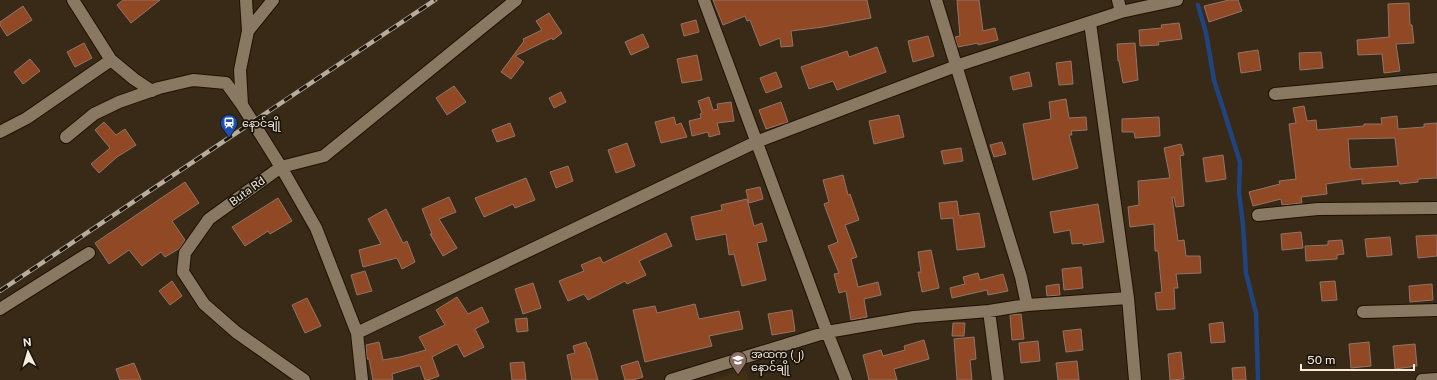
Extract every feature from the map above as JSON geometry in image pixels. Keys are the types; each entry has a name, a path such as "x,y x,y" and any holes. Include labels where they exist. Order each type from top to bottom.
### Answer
{"street":[{"path":"72,0 111,60 134,79 152,91"},
{"path":"242,105 240,70 248,31 246,0"},
{"path":"248,31 272,0"},
{"path":"281,167 324,156 516,0"},
{"path":"704,0 846,380"},
{"path":"936,0 1020,277 1027,305"},
{"path":"1118,0 1121,12"},
{"path":"357,333 756,142 956,66 1090,24 1121,12 1178,0"},
{"path":"1090,24 1128,298 1135,380"},
{"path":"0,132 27,118 111,60"},
{"path":"1275,94 1437,79"},
{"path":"66,137 94,114 119,102 152,91 193,80 226,84 242,105 281,167 316,228 357,333 362,380"},
{"name":"Buta Rd","path":"281,167 209,219 185,253 183,272 204,304 236,332 304,380"},
{"path":"1258,215 1318,209 1437,208"},
{"path":"0,309 89,253"},
{"path":"671,380 827,332 914,317 989,311 1027,305 1128,298"},
{"path":"1363,312 1437,310"},
{"path":"989,311 998,380"},
{"path":"1422,380 1437,379"}],"shaded area":[{"name":"အထက (၂) နောင်ချို","path":"746,370 749,380 710,380"}],"building":[{"path":"123,0 160,0 131,23 117,5"},
{"path":"713,0 867,0 871,18 791,31 793,46 781,47 780,38 760,46 750,20 747,21 745,16 723,25"},
{"path":"957,0 979,0 983,31 995,28 998,40 978,45 978,43 958,47 955,37 960,36"},
{"path":"1229,0 1238,0 1242,11 1209,22 1204,6"},
{"path":"1409,3 1410,25 1412,25 1414,43 1396,44 1400,71 1384,73 1382,54 1358,55 1357,40 1389,37 1388,4"},
{"path":"23,6 32,20 7,36 0,25 0,22"},
{"path":"549,13 562,33 553,40 552,38 515,56 524,62 511,79 501,72 524,41 523,39 542,30 536,21"},
{"path":"696,20 699,32 684,36 681,24"},
{"path":"1179,23 1182,39 1158,42 1159,45 1140,46 1139,30 1162,28 1161,25"},
{"path":"643,34 649,47 631,55 625,42"},
{"path":"928,36 934,56 913,62 908,41"},
{"path":"84,43 92,58 75,67 67,52"},
{"path":"1135,43 1138,80 1123,83 1118,61 1117,44"},
{"path":"877,47 886,72 837,90 833,81 809,89 801,67 847,51 849,57"},
{"path":"1258,50 1261,70 1241,73 1238,53"},
{"path":"1321,52 1323,68 1300,70 1299,53"},
{"path":"697,55 702,80 682,83 677,59"},
{"path":"30,59 40,71 23,84 14,72"},
{"path":"1071,61 1073,84 1059,85 1056,63"},
{"path":"776,72 782,87 766,93 760,78"},
{"path":"1029,72 1032,86 1013,90 1010,77"},
{"path":"454,86 466,102 447,115 436,98"},
{"path":"561,92 566,102 554,108 549,98"},
{"path":"709,97 713,110 718,109 717,104 731,102 734,121 717,123 720,134 709,137 708,132 692,136 689,121 701,118 700,114 702,113 698,101"},
{"path":"1066,99 1069,118 1086,117 1087,130 1071,131 1072,135 1069,135 1078,168 1033,180 1023,124 1051,119 1049,102"},
{"path":"781,102 788,122 766,129 759,110"},
{"path":"1304,106 1307,121 1316,120 1317,130 1364,126 1364,124 1382,124 1381,118 1397,116 1398,129 1424,127 1424,124 1437,123 1437,178 1418,179 1418,182 1400,184 1399,181 1362,184 1362,179 1326,184 1327,194 1301,197 1302,203 1282,205 1281,199 1253,206 1249,192 1280,184 1279,181 1296,179 1289,124 1296,123 1293,108","holes":["1395,138 1398,166 1351,169 1348,139"]},
{"path":"899,115 904,137 874,144 869,121"},
{"path":"674,117 676,125 681,123 687,137 661,143 655,122"},
{"path":"1159,117 1160,136 1135,138 1134,132 1122,132 1122,119"},
{"path":"104,122 116,135 125,129 136,145 117,157 99,173 91,164 110,148 95,130"},
{"path":"510,123 515,136 497,142 492,130"},
{"path":"1002,142 1006,154 994,157 990,145"},
{"path":"627,143 635,166 616,173 608,150"},
{"path":"1181,144 1184,155 1180,156 1184,206 1176,207 1174,197 1172,197 1178,241 1184,240 1186,256 1200,256 1201,273 1176,274 1178,288 1174,288 1175,309 1157,310 1155,293 1162,292 1158,251 1155,251 1154,224 1130,227 1128,207 1139,205 1138,181 1170,178 1164,148"},
{"path":"961,148 963,161 944,164 941,151"},
{"path":"1223,155 1226,179 1206,182 1203,158"},
{"path":"568,166 573,181 556,188 550,172"},
{"path":"843,175 848,195 850,194 859,220 845,225 857,257 851,259 858,287 878,282 881,295 864,299 867,317 851,320 846,291 839,293 834,274 839,273 828,246 838,242 824,204 829,202 823,180"},
{"path":"526,178 535,200 515,208 513,204 484,217 475,198"},
{"path":"185,182 199,203 172,221 185,240 180,248 165,257 161,252 142,266 129,250 109,264 95,243"},
{"path":"760,187 763,199 749,203 746,190"},
{"path":"449,197 456,212 439,219 457,248 443,256 430,234 432,234 422,209"},
{"path":"278,198 292,221 270,234 268,231 245,246 232,227"},
{"path":"747,199 754,226 762,223 767,241 757,243 766,280 742,286 734,254 729,255 726,234 696,240 691,217 722,210 721,205"},
{"path":"957,201 959,216 979,213 985,247 957,250 953,218 941,219 939,203"},
{"path":"1098,204 1104,242 1083,245 1083,243 1072,244 1070,230 1054,233 1050,212"},
{"path":"386,209 403,243 407,241 415,262 402,269 397,258 363,267 359,250 381,244 368,219"},
{"path":"1301,232 1303,248 1282,250 1281,234"},
{"path":"666,233 672,246 639,261 646,275 627,284 625,281 588,300 584,294 568,301 559,281 584,271 581,265 600,257 603,263"},
{"path":"1437,235 1437,256 1418,258 1416,236"},
{"path":"1390,237 1392,255 1367,257 1365,239"},
{"path":"1342,240 1344,254 1337,255 1337,259 1306,261 1305,246 1328,245 1328,241"},
{"path":"931,250 939,288 922,292 918,272 921,272 918,252"},
{"path":"1081,267 1083,288 1064,290 1062,269"},
{"path":"365,271 372,291 357,295 351,275"},
{"path":"978,273 980,280 1003,274 1008,291 988,295 987,290 952,298 950,288 965,284 963,277"},
{"path":"172,281 182,296 170,305 159,291"},
{"path":"1335,281 1337,300 1322,301 1320,282"},
{"path":"533,283 541,308 523,314 515,289"},
{"path":"1059,284 1060,295 1047,296 1046,286"},
{"path":"1432,284 1433,300 1410,302 1409,286"},
{"path":"457,297 468,314 482,307 489,322 475,329 484,347 464,357 457,344 432,357 439,376 428,380 425,380 420,366 418,366 392,374 393,380 373,380 369,359 367,359 366,345 379,342 383,360 426,350 419,337 445,325 436,310"},
{"path":"307,298 321,326 305,333 292,305"},
{"path":"695,304 699,319 739,311 743,329 709,336 712,346 645,362 633,310 655,306 657,313"},
{"path":"792,310 795,331 772,335 768,314"},
{"path":"1021,314 1024,339 1012,340 1010,315"},
{"path":"527,318 528,331 517,332 515,319"},
{"path":"1223,322 1225,342 1211,343 1209,324"},
{"path":"953,323 965,323 964,336 952,336"},
{"path":"1081,329 1083,350 1066,352 1063,331"},
{"path":"974,337 976,359 970,360 972,380 957,380 954,339"},
{"path":"924,340 929,359 894,369 897,380 869,380 863,355 881,350 883,356 905,350 904,346"},
{"path":"1038,341 1040,361 1021,363 1019,343"},
{"path":"586,342 598,380 572,380 567,355 575,353 573,346"},
{"path":"1369,342 1371,366 1351,368 1349,344"},
{"path":"1415,344 1417,366 1395,369 1393,346"},
{"path":"1181,352 1184,379 1170,380 1168,354"},
{"path":"638,361 643,377 633,380 625,380 621,366"},
{"path":"1077,361 1079,380 1058,380 1056,363"},
{"path":"524,362 526,380 512,380 510,363"},
{"path":"134,363 141,380 120,380 116,369"},
{"path":"1245,367 1246,380 1233,380 1232,368"}],"waterway":[{"path":"1198,5 1206,33 1214,80 1240,162 1239,192 1246,273 1256,313 1258,380"}],"railway":[{"path":"0,291 435,0"}],"place":[{"name":"နောင်ချို","path":"229,138"},
{"name":"အထက (၂) နောင်ချို","path":"738,375"}]}
